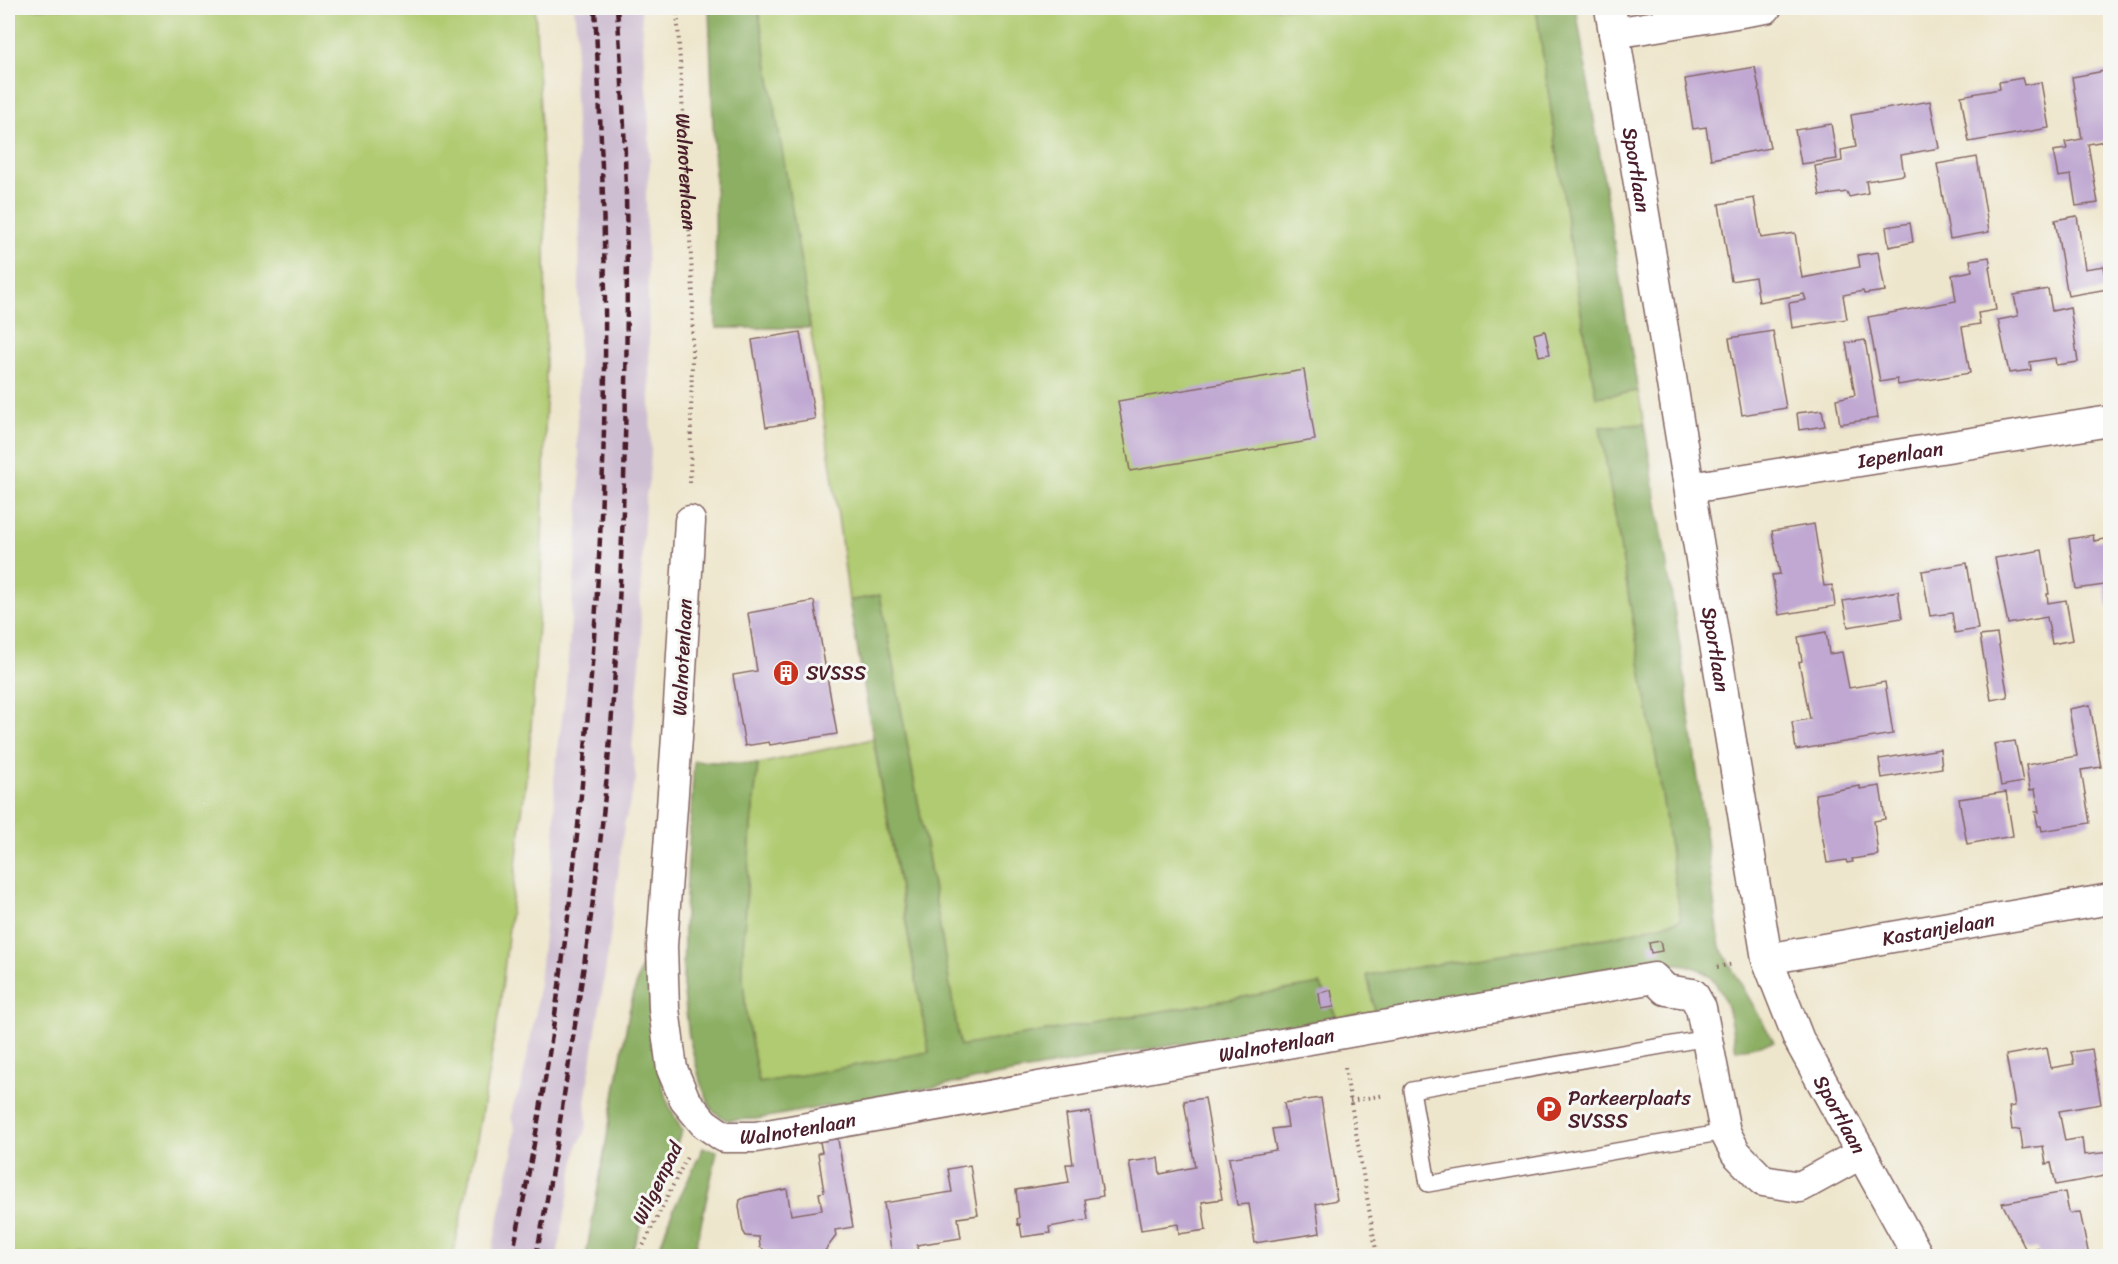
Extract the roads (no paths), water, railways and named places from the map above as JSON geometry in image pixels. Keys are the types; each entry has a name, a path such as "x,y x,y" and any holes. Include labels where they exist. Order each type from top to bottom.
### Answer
{"street":[{"path":"1612,20 1766,8"},
{"name":"Sportlaan","path":"1612,20 1767,959 1799,1040 1918,1257"},
{"name":"Iepenlaan","path":"1690,488 2110,421"},
{"name":"Walnotenlaan","path":"690,521 678,737 662,946 664,1009 672,1070 685,1100 704,1123 724,1137 756,1137 1654,978 1666,990 1693,994 1701,1008 1725,1132 1736,1153 1762,1181 1800,1187 1862,1153"},
{"name":"Kastanjelaan","path":"1767,959 2110,899"}],"lane":[{"path":"1707,1038 1412,1090 1428,1184 1725,1132"}],"railway":[{"path":"512,1256 538,1122 568,918 595,627 605,367 603,187 595,8"},
{"path":"536,1256 556,1148 593,903 610,744 617,642 624,488 627,291 625,149 617,8"}],"place":[{"name":"SVSSS","path":"786,673"},
{"name":"Parkeerplaats SVSSS","path":"1549,1109"}]}
